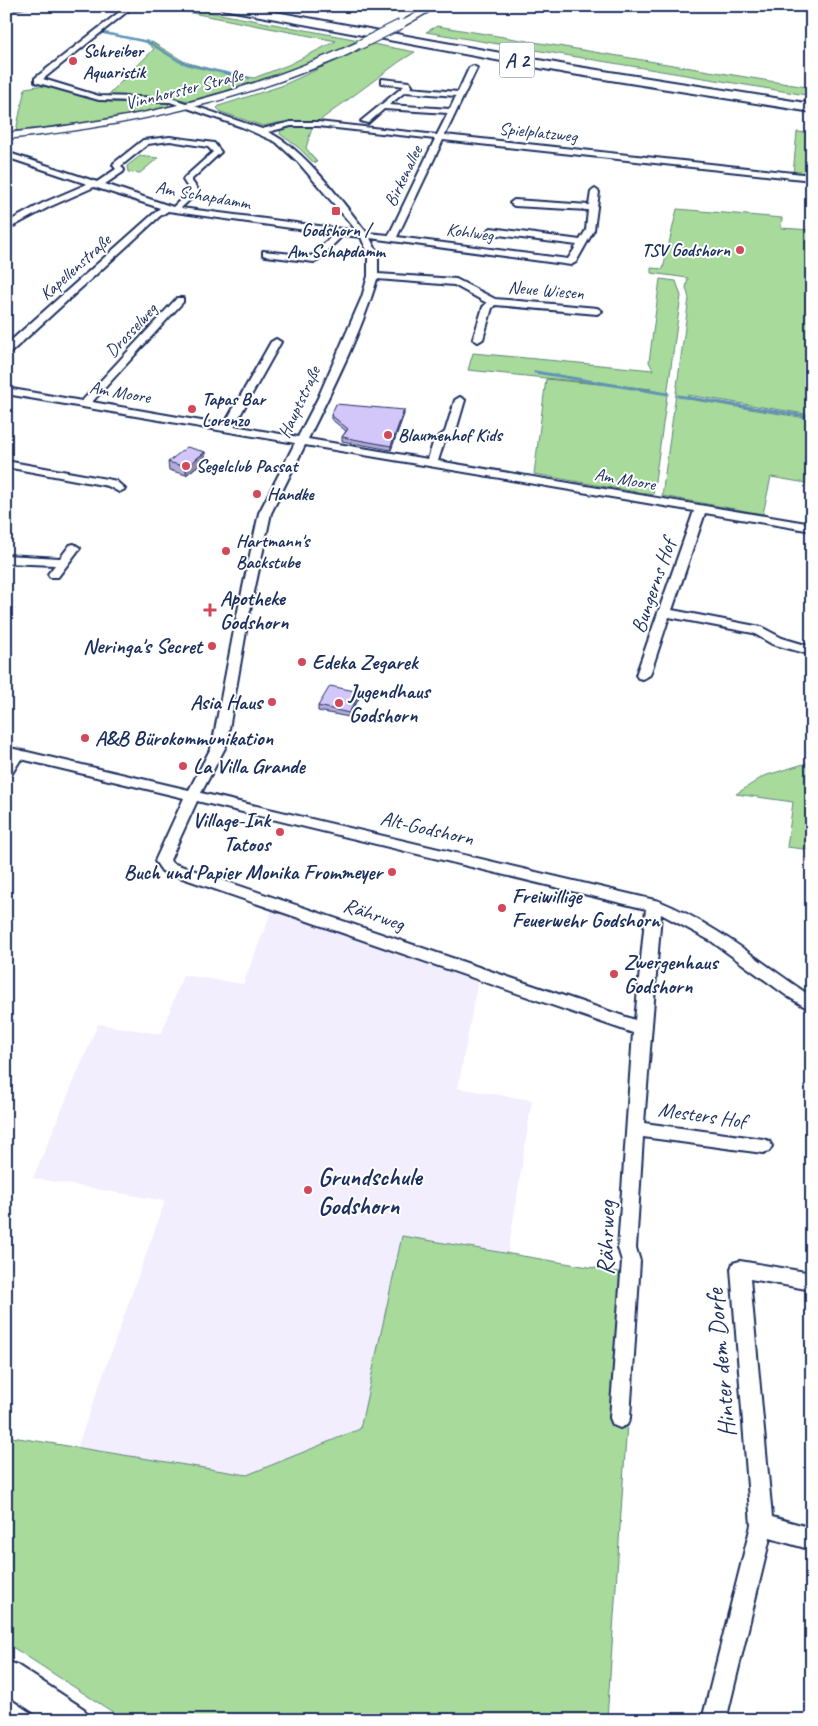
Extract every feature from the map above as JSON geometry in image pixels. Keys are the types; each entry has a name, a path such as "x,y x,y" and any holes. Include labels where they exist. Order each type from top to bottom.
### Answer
{"highway":[{"name":"A 2","path":"223,6 566,69 812,108"},
{"name":"A 2","path":"259,6 565,62 812,101"}],"main road":[{"path":"6,1676 73,1720"}],"street":[{"name":"Hauptstraße","path":"130,6 38,80 99,98 128,100 162,98 194,107 278,140 301,160 365,236 373,254 373,276 367,297 301,442 265,513 242,620 219,746 193,795"},
{"name":"Vinnhorster Straße","path":"6,136 108,124 194,107 282,79 362,44 435,6"},
{"name":"Birkenallee","path":"392,238 473,68"},
{"path":"385,81 408,85 403,90"},
{"name":"Birkenallee","path":"403,90 364,121 385,125 444,128"},
{"path":"403,90 460,94"},
{"path":"382,107 452,110"},
{"name":"Spielplatzweg","path":"261,132 291,124 304,123 812,178"},
{"name":"Kapellenstraße","path":"6,351 157,214 171,209 196,191 187,180 217,152 211,145 165,139 145,142 117,165 120,170 106,181 95,185"},
{"name":"Am Schapdamm","path":"8,153 18,148"},
{"name":"Am Schapdamm","path":"8,153 95,185 171,209 365,236"},
{"path":"6,164 23,160"},
{"path":"6,226 54,201 95,185"},
{"path":"491,231 582,243 590,230 595,192"},
{"path":"514,203 593,208"},
{"path":"6,215 21,218"},
{"path":"266,253 314,259 340,233"},
{"name":"Kohlweg","path":"365,236 571,262 582,243"},
{"name":"Neue Wiesen","path":"373,276 456,282 493,302 597,311"},
{"name":"Drosselweg","path":"85,404 180,300"},
{"name":"Neue Wiesen","path":"478,339 488,307 493,302"},
{"path":"227,429 276,342"},
{"name":"Am Moore","path":"6,391 812,528"},
{"path":"432,464 439,440 450,434 460,400"},
{"path":"6,464 112,483 119,489"},
{"name":"Bungerns Hof","path":"643,675 701,509"},
{"path":"54,574 74,548"},
{"path":"6,559 63,562"},
{"path":"666,613 757,630 777,641 812,652"},
{"path":"6,772 12,753"},
{"name":"Alt-Godshorn","path":"12,753 654,905 685,917 724,940 773,979 812,1005"},
{"name":"Rährweg","path":"193,795 162,861 168,867 642,1029"},
{"name":"Rährweg","path":"620,1418 631,1261 627,1248 642,1029 654,905"},
{"name":"Mesters Hof","path":"636,1129 763,1146"},
{"name":"Hinter dem Dorfe","path":"716,1720 716,1712 762,1525 740,1269 812,1282"},
{"path":"762,1525 812,1539"}],"shaded area":[{"name":"Grundschule Godshorn","path":"272,910 478,980 458,1088 532,1100 508,1254 402,1236 360,1429 247,1475 77,1448 165,1201 33,1178 98,1024 161,1034 183,975 243,984"}],"green space":[{"path":"156,6 177,6 359,40 280,76 218,96 197,100 156,97 106,97 154,49 147,43 152,42 185,62 224,73 254,78 288,65 336,41"},
{"path":"437,26 812,88 812,96 426,32"},
{"path":"373,44 415,52 319,121 277,123 263,126 221,112 217,108 281,86"},
{"path":"38,86 56,88 110,102 154,101 168,103 169,106 157,111 90,122 16,131 25,88"},
{"path":"295,126 318,126 312,128 306,148 317,162 314,163 299,148 280,134 281,129"},
{"path":"797,132 812,133 812,176 793,174"},
{"path":"140,156 158,158 140,173 128,172 127,166"},
{"path":"677,209 782,218 781,228 812,230 812,415 688,395 688,399 812,419 812,484 771,477 763,514 662,496 689,298 686,288 688,278 651,273 651,268 663,269"},
{"path":"660,279 676,281 681,296 653,495 534,474 546,379 651,389 468,370 473,353 653,370 649,362"},
{"path":"812,695 812,850 787,847 793,802 736,794 764,776 807,763"},
{"path":"402,1236 637,1275 607,1720 125,1720 6,1643 6,1436 247,1475 360,1429"}],"building":[{"path":"336,404 404,410 391,446 342,437 348,429 331,415"},
{"path":"187,447 205,452 186,467 168,462"},
{"name":"Jugendhaus Godshorn","path":"330,686 360,692 349,713 318,706"}],"waterway":[{"path":"104,33 148,42 179,61 193,66 249,78"},
{"path":"535,372 668,394"},
{"path":"678,396 812,417"}],"railway":[{"path":"6,12 34,6"}],"place":[{"name":"Schreiber Aquaristik","path":"73,61"},
{"name":"Godshorn / Am Schapdamm","path":"336,211"},
{"name":"TSV Godshorn","path":"740,250"},
{"name":"Tapas Bar Lorenzo","path":"192,409"},
{"name":"Blaumenhof Kids","path":"388,435"},
{"name":"Segelclub Passat","path":"186,466"},
{"name":"Handke","path":"257,494"},
{"name":"Hartmann's Backstube","path":"226,551"},
{"name":"Apotheke Godshorn","path":"210,610"},
{"name":"Neringa's Secret","path":"212,646"},
{"name":"Edeka Zegarek","path":"302,662"},
{"name":"Asia Haus","path":"272,702"},
{"name":"Jugendhaus Godshorn","path":"339,703"},
{"name":"A&B Bürokommunikation","path":"85,738"},
{"name":"La Villa Grande","path":"183,766"},
{"name":"Village-Ink Tatoos","path":"280,832"},
{"name":"Buch und Papier Monika Frommeyer","path":"392,872"},
{"name":"Freiwillige Feuerwehr Godshorn","path":"502,908"},
{"name":"Zwergenhaus Godshorn","path":"614,974"},
{"name":"Grundschule Godshorn","path":"308,1190"}]}
